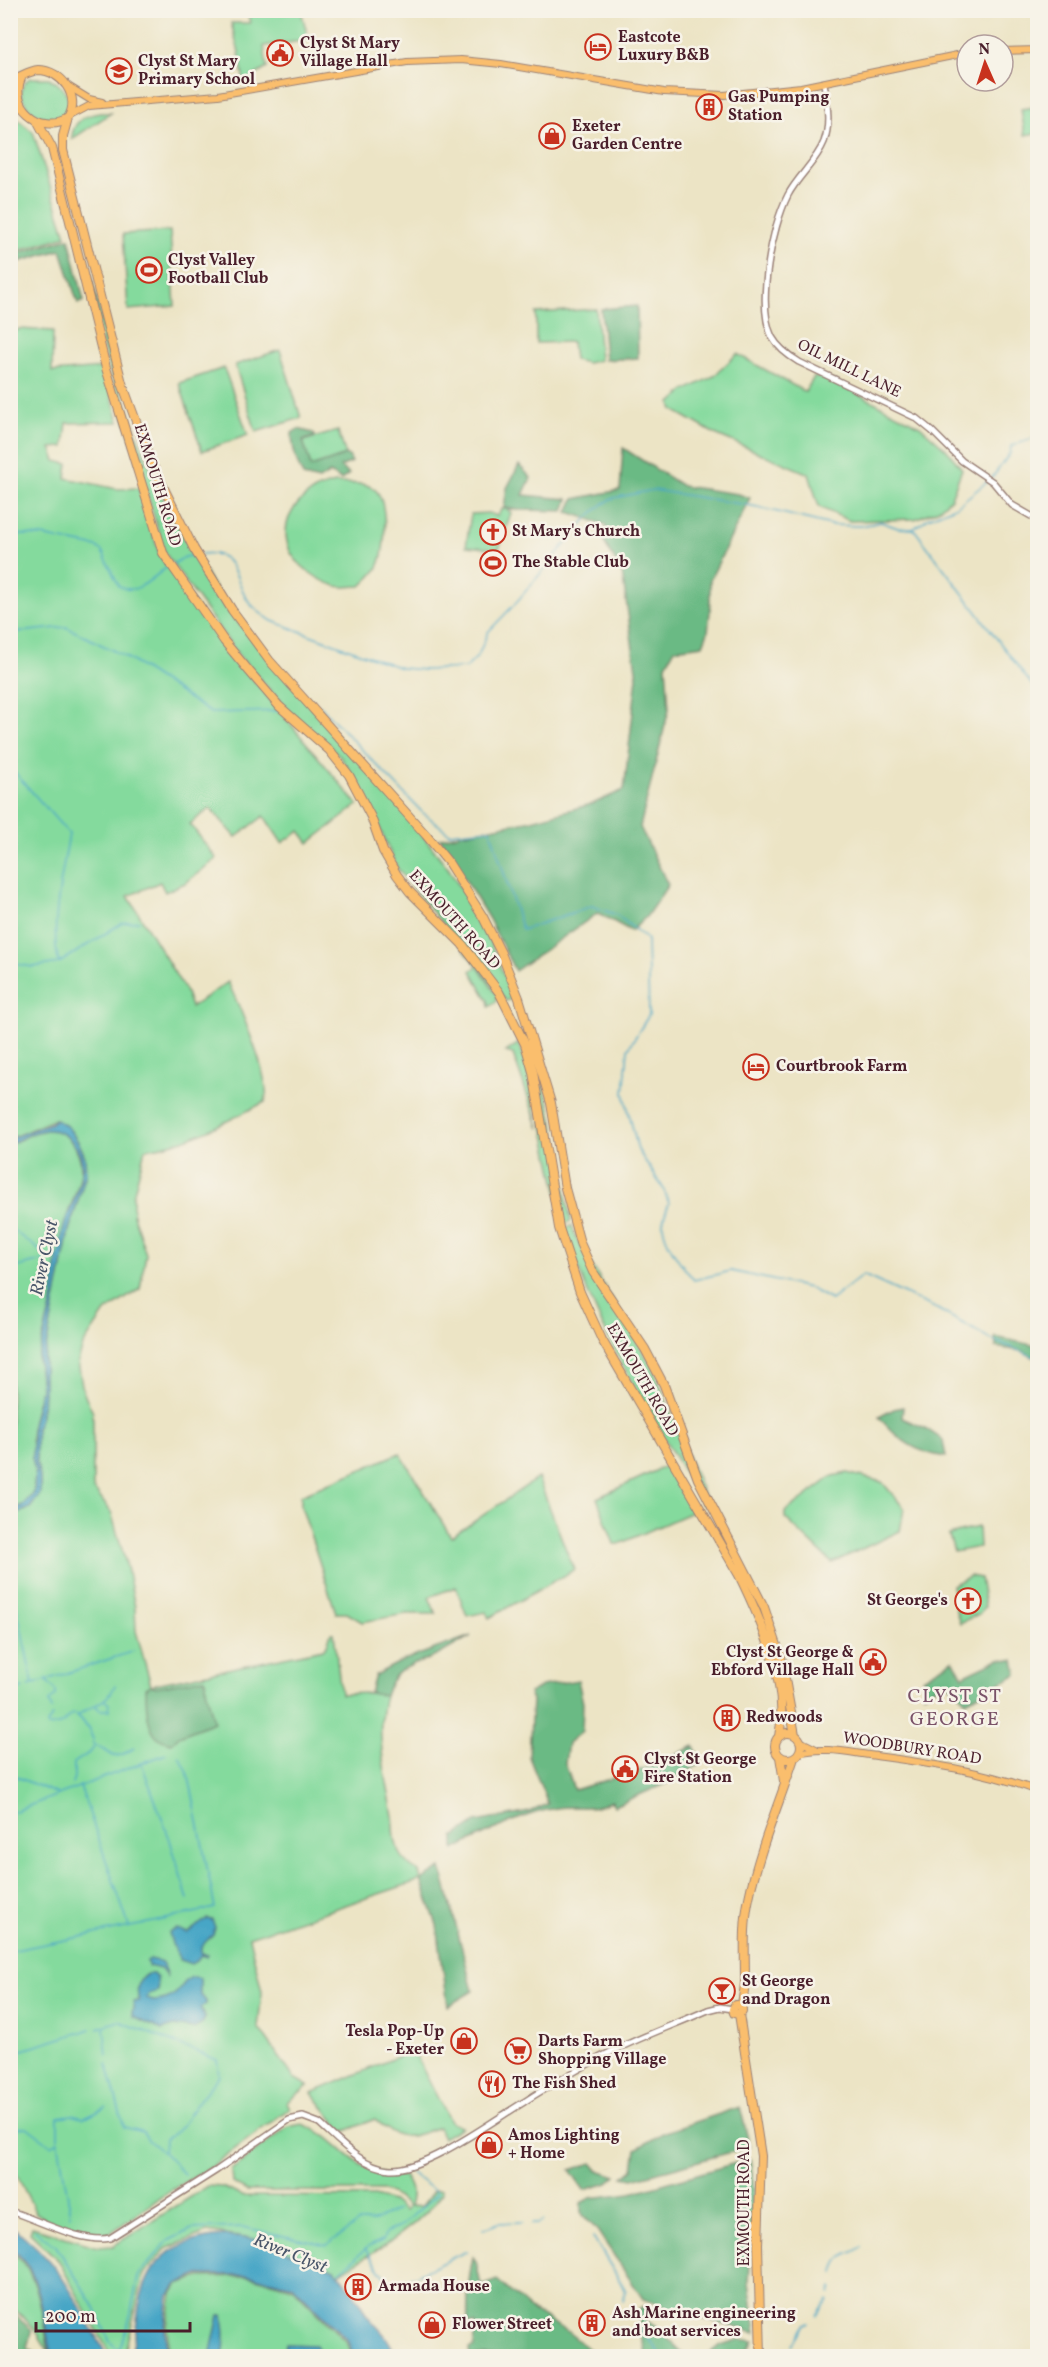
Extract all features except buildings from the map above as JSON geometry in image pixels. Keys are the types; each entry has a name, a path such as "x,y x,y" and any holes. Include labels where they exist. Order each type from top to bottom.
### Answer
{"highway":[{"path":"10,80 30,72 46,71 55,74 66,84 73,100 69,117 51,124 37,120 10,98"},
{"path":"22,76 17,92 27,112"},
{"name":"EXMOUTH ROAD","path":"69,117 63,135 63,150 122,383 151,462 194,549 232,610 269,660 426,834 448,862 490,931 519,998 551,1103 566,1188 580,1243 593,1272 645,1349 664,1384 698,1479 764,1607 781,1656 797,1738"},
{"name":"EXMOUTH ROAD","path":"37,120 52,148 106,368 163,553 224,640 256,680 279,706 329,750 349,775 371,818 383,851 397,875 410,892 462,944 506,1004 525,1044 533,1072 559,1228 580,1292 602,1340 739,1575 756,1612 769,1649 778,1690 781,1719 778,1736"},
{"path":"780,1757 787,1759 796,1756 797,1738 787,1733 778,1736 774,1747 780,1757 784,1782"},
{"name":"EXMOUTH ROAD","path":"761,2356 758,2245 761,2156 737,2009 745,1992 745,1943 749,1899 784,1782 796,1756"}],"main road":[{"path":"1015,51 1038,50"},
{"path":"69,117 89,106 218,95 407,62 440,60 501,64 626,87 680,94 754,94 824,83 955,56"},
{"path":"66,84 89,99 109,103"},
{"path":"797,1738 816,1749"},
{"path":"796,1756 816,1749"},
{"name":"WOODBURY ROAD","path":"816,1749 946,1765 1038,1791"}],"street":[{"name":"OIL MILL LANE","path":"824,83 828,119 824,142 787,198 774,229 770,250 766,306 772,338 783,351 799,362 916,418 933,431 962,461 993,482 1012,505 1038,520"},
{"path":"10,2211 48,2226 98,2239 110,2238 217,2170 282,2125 303,2117 319,2123 367,2163 378,2168 397,2169 452,2146 531,2097 618,2049 708,2010 720,2007 737,2009"}],"green space":[{"path":"247,11 301,11 309,40 264,46 267,68 244,82 231,23 250,23"},
{"path":"30,78 49,78 64,90 68,108 64,114 48,118 39,116 30,109 21,93 24,84"},
{"path":"1035,107 1037,133 1025,135 1021,109"},
{"path":"10,113 33,132 66,236 11,253"},
{"path":"100,113 111,113 72,139 74,128 80,120"},
{"name":"Clyst Valley Football Club","path":"170,231 175,306 128,310 123,234"},
{"path":"69,238 84,301 78,304 61,250 11,264 11,255"},
{"path":"91,276 115,370 138,438 163,498 191,549 230,613 413,823 448,868 483,924 513,998 506,1001 397,868 370,806 354,776 338,754 291,713 239,656 165,553 103,347"},
{"path":"637,306 638,358 605,360 601,309"},
{"path":"596,309 600,360 587,363 574,360 572,342 536,343 536,313"},
{"path":"19,329 53,331 52,372 104,368 119,422 67,423 64,447 51,448 56,461 68,464 66,478 117,489 138,488 160,556 178,582 232,654 358,805 309,843 300,831 282,843 264,816 236,837 210,808 190,824 216,858 215,860 185,883 165,892 160,882 128,896 185,990 191,1007 228,982 253,1043 266,1092 265,1102 222,1124 177,1142 145,1149 133,1196 133,1215 146,1254 140,1289 105,1312 83,1345 78,1362 83,1391 93,1413 93,1488 111,1512 127,1567 135,1607 136,1631 151,1685 323,1649 331,1633 334,1633 341,1694 370,1693 385,1696 381,1741 395,1839 402,1856 419,1872 421,1880 249,1937 262,1992 258,2027 294,2078 308,2086 287,2102 290,2108 205,2171 171,2190 110,2233 103,2234 47,2220 36,2213 10,2161 11,1517 30,1508 40,1494 40,1476 36,1462 36,1427 40,1419 44,1394 44,1358 69,1230 86,1174 83,1152 79,1143 68,1127 55,1119 11,1138 10,334"},
{"path":"280,350 301,418 256,432 235,365"},
{"path":"737,354 805,392 814,377 834,381 920,426 946,449 962,469 951,498 939,509 915,519 850,521 819,507 809,474 715,434 673,410 671,403 684,391 714,376"},
{"path":"224,368 248,435 202,451 179,383"},
{"path":"298,429 313,433 315,436 303,441 311,467 346,455 352,462 340,467 349,474 341,480 330,473 319,480 303,476 296,460 293,444 292,433"},
{"path":"338,431 346,455 311,467 303,441"},
{"path":"623,448 682,486 738,494 750,498 710,580 708,632 703,645 675,649 666,665 669,709 640,827 668,885 646,917 631,931 598,913 515,971 489,919 440,838 532,820 592,804 624,790 637,677 622,572 604,542 606,525 568,512 574,499 620,490"},
{"path":"519,465 531,478 523,495 568,499 564,511 504,508 507,488"},
{"path":"336,483 369,486 378,494 382,502 385,524 381,558 376,571 361,586 342,587 318,578 296,560 288,546 287,523 291,513 306,496 315,490"},
{"path":"502,509 507,509 511,513 499,549 466,546 471,514 489,513 497,516"},
{"path":"477,966 497,995 496,1002 489,1007 488,1000 471,971"},
{"path":"529,1035 549,1103 571,1221 564,1224 524,1037"},
{"path":"519,1043 526,1063 539,1129 513,1054 506,1052"},
{"path":"50,1129 62,1132 70,1140 77,1150 81,1170 77,1190 65,1222 57,1258 52,1303 38,1357 41,1389 31,1438 35,1471 34,1493 23,1505 11,1510 10,1144 34,1133"},
{"path":"572,1226 577,1240 653,1368 707,1504 704,1506 608,1337 577,1265 565,1228"},
{"path":"995,1337 1037,1346 1037,1359 1022,1351 996,1347"},
{"path":"903,1407 902,1418 925,1428 943,1440 946,1457 917,1449 908,1444 879,1417"},
{"path":"400,1453 451,1537 538,1478 574,1570 489,1618 486,1612 467,1616 456,1587 429,1597 436,1614 406,1614 362,1622 347,1613 336,1613 301,1506 301,1495"},
{"path":"666,1466 692,1512 619,1544 614,1544 597,1498"},
{"path":"847,1473 882,1482 904,1508 900,1531 832,1563 785,1518 785,1512 833,1476"},
{"path":"978,1527 979,1547 954,1552 949,1535"},
{"path":"970,1576 980,1578 985,1606 979,1614 960,1623 952,1585"},
{"path":"471,1636 438,1655 399,1672 385,1696 370,1693 375,1675 404,1660"},
{"path":"999,1659 1014,1660 1017,1674 966,1701 946,1681 924,1694 923,1678 953,1660 963,1676"},
{"path":"205,1678 214,1722 179,1736 172,1743 163,1741 153,1731 150,1724 146,1688 151,1685 156,1687"},
{"path":"578,1680 583,1703 582,1731 568,1743 565,1763 574,1790 653,1766 694,1746 702,1763 671,1781 614,1806 612,1801 598,1806 565,1807 531,1814 454,1850 454,1837 476,1822 530,1812 548,1804 529,1757 532,1700 529,1693 542,1686"},
{"path":"441,1868 473,1991 448,2006 437,1925 421,1880"},
{"path":"413,2050 450,2122 461,2127 443,2138 438,2127 419,2134 404,2136 391,2132 375,2119 343,2132 312,2093"},
{"path":"740,2107 750,2147 633,2179 623,2177 633,2169 636,2149 663,2133"},
{"path":"302,2124 328,2138 359,2164 385,2174 403,2175 411,2190 409,2207 422,2206 434,2190 441,2190 442,2193 409,2228 339,2273 258,2240 207,2232 166,2249 144,2274 124,2356 111,2356 58,2260 30,2233 32,2227 98,2247 113,2246 208,2186 222,2187 242,2196 375,2197 395,2203 404,2211 408,2207 400,2199 385,2191 247,2191 232,2183 231,2170 288,2127"},
{"path":"750,2159 754,2189 749,2282 756,2333 679,2312 643,2299 597,2230 581,2213 581,2203 590,2198 631,2193"},
{"path":"592,2163 598,2170 616,2176 608,2183 584,2190 570,2170"},
{"path":"10,2251 21,2260 34,2284 50,2354 35,2329 11,2306"},
{"path":"473,2257 476,2261 481,2286 497,2280 530,2309 568,2332 597,2356 470,2356 469,2349 474,2347 476,2324 468,2323 468,2290"},
{"path":"248,2276 293,2288 346,2342 352,2356 169,2356 167,2326 172,2294 178,2284 200,2277"},
{"path":"645,2306 645,2320 656,2327 686,2356 647,2356 640,2333 639,2309"},
{"path":"11,2312 32,2330 27,2347 42,2356 30,2356 11,2348"},
{"path":"740,2339 754,2341 745,2352 734,2356 707,2356 721,2345"}],"water":[{"path":"55,1119 68,1127 79,1143 85,1157 86,1174 69,1230 44,1358 44,1394 40,1419 36,1428 36,1462 40,1476 40,1494 30,1508 11,1517 11,1510 23,1505 34,1493 32,1425 41,1389 38,1357 52,1303 57,1258 64,1227 78,1189 82,1169 77,1149 66,1136 59,1132 43,1130 35,1132 11,1144 11,1138 51,1123"},
{"path":"207,1919 212,1920 215,1927 213,1935 201,1946 201,1953 208,1955 207,1957 201,1955 191,1964 180,1960 169,1932 177,1929 187,1933"},
{"path":"150,1959 162,1962 167,1977 161,1969 148,1966 147,1961"},
{"path":"147,1974 153,1974 157,1978 158,1991 149,1994 147,1998 152,2001 171,1997 192,1977 200,1978 200,1994 206,2001 206,2005 200,2008 205,2018 203,2022 194,2029 174,2026 162,2030 133,2017 134,2002 139,2001 138,1986"},
{"path":"10,2225 28,2239 56,2269 77,2301 107,2356 52,2356 35,2283 22,2258 11,2249"},
{"name":"River Clyst","path":"225,2236 255,2239 335,2269 361,2303 366,2314 386,2337 397,2356 354,2356 347,2340 293,2286 246,2275 199,2275 177,2284 169,2296 165,2327 167,2356 130,2356 144,2289 150,2274 158,2263 179,2246 193,2241"},
{"path":"219,2315 222,2315 224,2325 223,2356 210,2356"},
{"path":"286,2344 316,2345 319,2351 311,2356 284,2356"}],"waterway":[{"path":"992,478 1010,453 1011,446 1029,440 1038,434"},
{"path":"201,554 221,556 227,560 249,603 272,621 401,668 425,670 466,668 478,656 488,632 514,605 588,517 614,498 653,490 753,506 831,525 861,526 881,522 898,528 913,529 928,518 957,506 988,481"},
{"path":"914,529 1038,693"},
{"path":"10,534 42,536 97,547 102,551 119,586 126,589 145,584 169,566"},
{"path":"173,564 194,555"},
{"path":"10,633 66,627 124,656 211,713 279,711"},
{"path":"320,706 422,812 449,833 490,829 522,930 592,906 617,915 647,939 649,1015 628,1049 624,1093 638,1150 663,1188 669,1203 663,1220 664,1233 675,1254 694,1280 731,1271 809,1288 831,1300 863,1275 937,1309 992,1340 1038,1358"},
{"path":"10,767 69,834 56,917 56,949 59,963 33,967 10,963"},
{"path":"59,963 122,923 139,921"},
{"name":"River Clyst","path":"10,1228 47,1256 45,1260 10,1269"},
{"path":"10,1575 33,1684"},
{"path":"28,1686 134,1651"},
{"path":"47,1681 56,1691 56,1695 49,1702 52,1709"},
{"path":"78,1715 104,1700 115,1685"},
{"path":"10,1693 23,1688"},
{"path":"96,1706 100,1710 110,1710 109,1704 104,1700"},
{"path":"52,1716 48,1727 63,1724 67,1718 73,1714 76,1715 88,1729 93,1740 93,1749 74,1763 72,1784"},
{"path":"95,1745 114,1756 122,1755 134,1748"},
{"path":"10,1813 166,1754"},
{"path":"10,1951 215,1908 192,1791 187,1770 179,1756"},
{"path":"142,1765 170,1840 188,1900"},
{"path":"10,1774 57,1794"},
{"path":"80,1786 129,1926"},
{"path":"98,2028 119,2021 217,2060 219,2075 181,2126 165,2139 164,2153 185,2175"},
{"path":"104,2027 107,2056"},
{"path":"10,2054 91,2029"},
{"path":"107,2064 124,2127 143,2132 149,2141 164,2153"},
{"path":"71,2215 58,2141 58,2117 72,2115 83,2118 106,2107"},
{"path":"10,2135 18,2128 27,2127 52,2146 58,2141"},
{"path":"339,2272 368,2247 383,2240 386,2232 400,2227 437,2194 411,2173"},
{"name":"River Clyst","path":"35,2231 56,2246 93,2304 110,2342 119,2350 130,2317 138,2276 168,2241 192,2229 242,2227 327,2245 359,2222 372,2222 397,2210"},
{"path":"532,2224 538,2224 543,2220"},
{"path":"483,2229 499,2223 523,2222"},
{"path":"593,2237 626,2291 623,2301"},
{"path":"834,2273 841,2258 861,2247"},
{"path":"366,2250 394,2286 467,2251"},
{"path":"830,2294 832,2287"},
{"path":"817,2315 828,2300"},
{"path":"793,2345 805,2325 809,2323"},
{"path":"638,2326 662,2356"}],"place":[{"name":"Eastcote Luxury B&B","path":"598,47"},
{"name":"Clyst St Mary Village Hall","path":"280,53"},
{"name":"Clyst St Mary Primary School","path":"119,71"},
{"name":"Gas Pumping Station","path":"709,107"},
{"name":"Exeter Garden Centre","path":"552,136"},
{"name":"Clyst Valley Football Club","path":"149,270"},
{"name":"St Mary's Church","path":"493,532"},
{"name":"The Stable Club","path":"493,563"},
{"name":"Courtbrook Farm","path":"756,1067"},
{"name":"St George's","path":"968,1601"},
{"name":"Clyst St George & Ebford Village Hall","path":"873,1662"},
{"name":"Redwoods","path":"727,1718"},
{"name":"Clyst St George Fire Station","path":"625,1769"},
{"name":"St George and Dragon","path":"722,1991"},
{"name":"Tesla Pop-Up - Exeter","path":"464,2041"},
{"name":"Darts Farm Shopping Village","path":"518,2051"},
{"name":"The Fish Shed","path":"492,2084"},
{"name":"Amos Lighting + Home","path":"489,2145"},
{"name":"Armada House","path":"358,2287"},
{"name":"Ash Marine engineering and boat services","path":"592,2323"},
{"name":"Flower Street","path":"432,2325"}],"district":[{"name":"CLYST ST GEORGE","path":"955,1708"}]}
